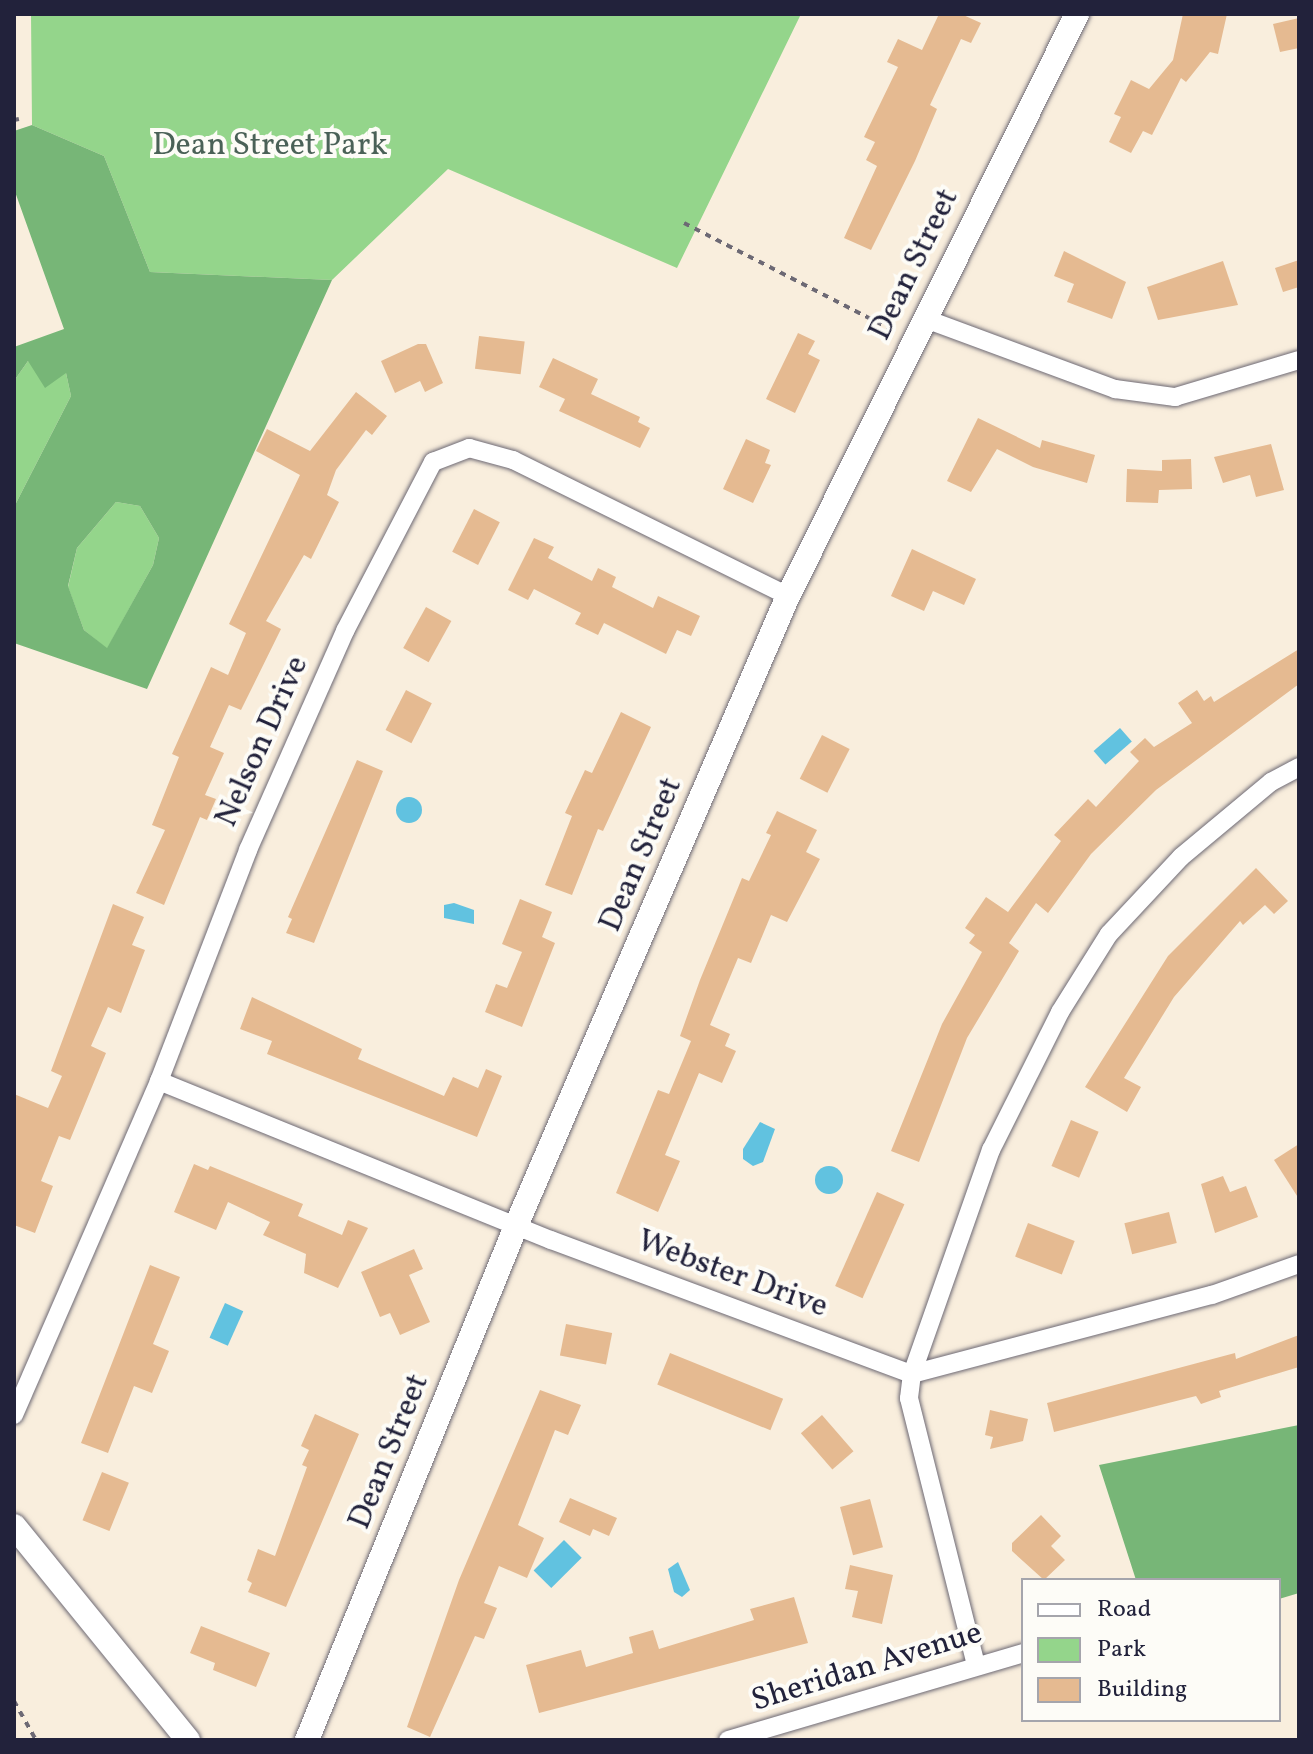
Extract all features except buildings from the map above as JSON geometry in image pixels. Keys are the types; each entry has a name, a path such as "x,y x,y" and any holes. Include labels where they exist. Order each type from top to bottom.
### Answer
{"street":[{"name":"Dean Street","path":"307,1740 516,1226 788,596 923,318 1077,14"},
{"path":"923,318 1115,389 1175,397 1299,360"},
{"name":"Nelson Drive","path":"14,1415 159,1081 248,850 306,718 345,631 433,462 469,448 513,460 788,596"},
{"path":"976,1665 909,1398 912,1374 991,1150 1060,1012 1109,934 1181,857 1271,782 1299,767"},
{"name":"Webster Drive","path":"159,1081 516,1226 912,1374"},
{"path":"912,1374 1212,1295 1299,1264"},
{"path":"14,1526 188,1740"},
{"name":"Sheridan Avenue","path":"728,1740 758,1736 976,1665 1021,1654"}],"path":[{"path":"684,223 912,341"},
{"path":"14,1701 36,1740"}],"green space":[{"name":"Dean Street Park","path":"31,14 801,14 677,268 448,169 332,280 150,272 104,156 32,125"},
{"path":"32,125 104,156 150,272 332,280 147,689 14,643 14,507 71,396 66,373 45,388 28,361 14,381 14,347 64,329 14,189 14,131","holes":["116,502 140,506 159,538 153,565 107,648 84,630 68,586 77,548"]},
{"path":"28,361 66,373 71,396 14,507 14,381"},
{"path":"116,502 140,506 159,538 153,565 107,649 84,630 68,587 77,548"},
{"path":"1299,1425 1299,1593 1281,1598 1281,1578 1135,1578 1099,1465"}],"water":[{"path":"1120,728 1132,742 1105,765 1094,751"},
{"path":"409,797 418,801 422,810 418,819 409,823 400,819 396,810 400,801"},
{"path":"454,903 474,910 474,924 444,918 444,905"},
{"path":"760,1122 775,1129 763,1162 753,1166 743,1159 743,1149"},
{"path":"829,1166 839,1170 843,1180 839,1190 829,1194 819,1190 815,1180 819,1170"},
{"path":"225,1303 243,1311 228,1346 210,1338"},
{"path":"564,1540 582,1558 551,1588 534,1570"},
{"path":"678,1562 690,1590 682,1597 674,1592 668,1569"}]}
